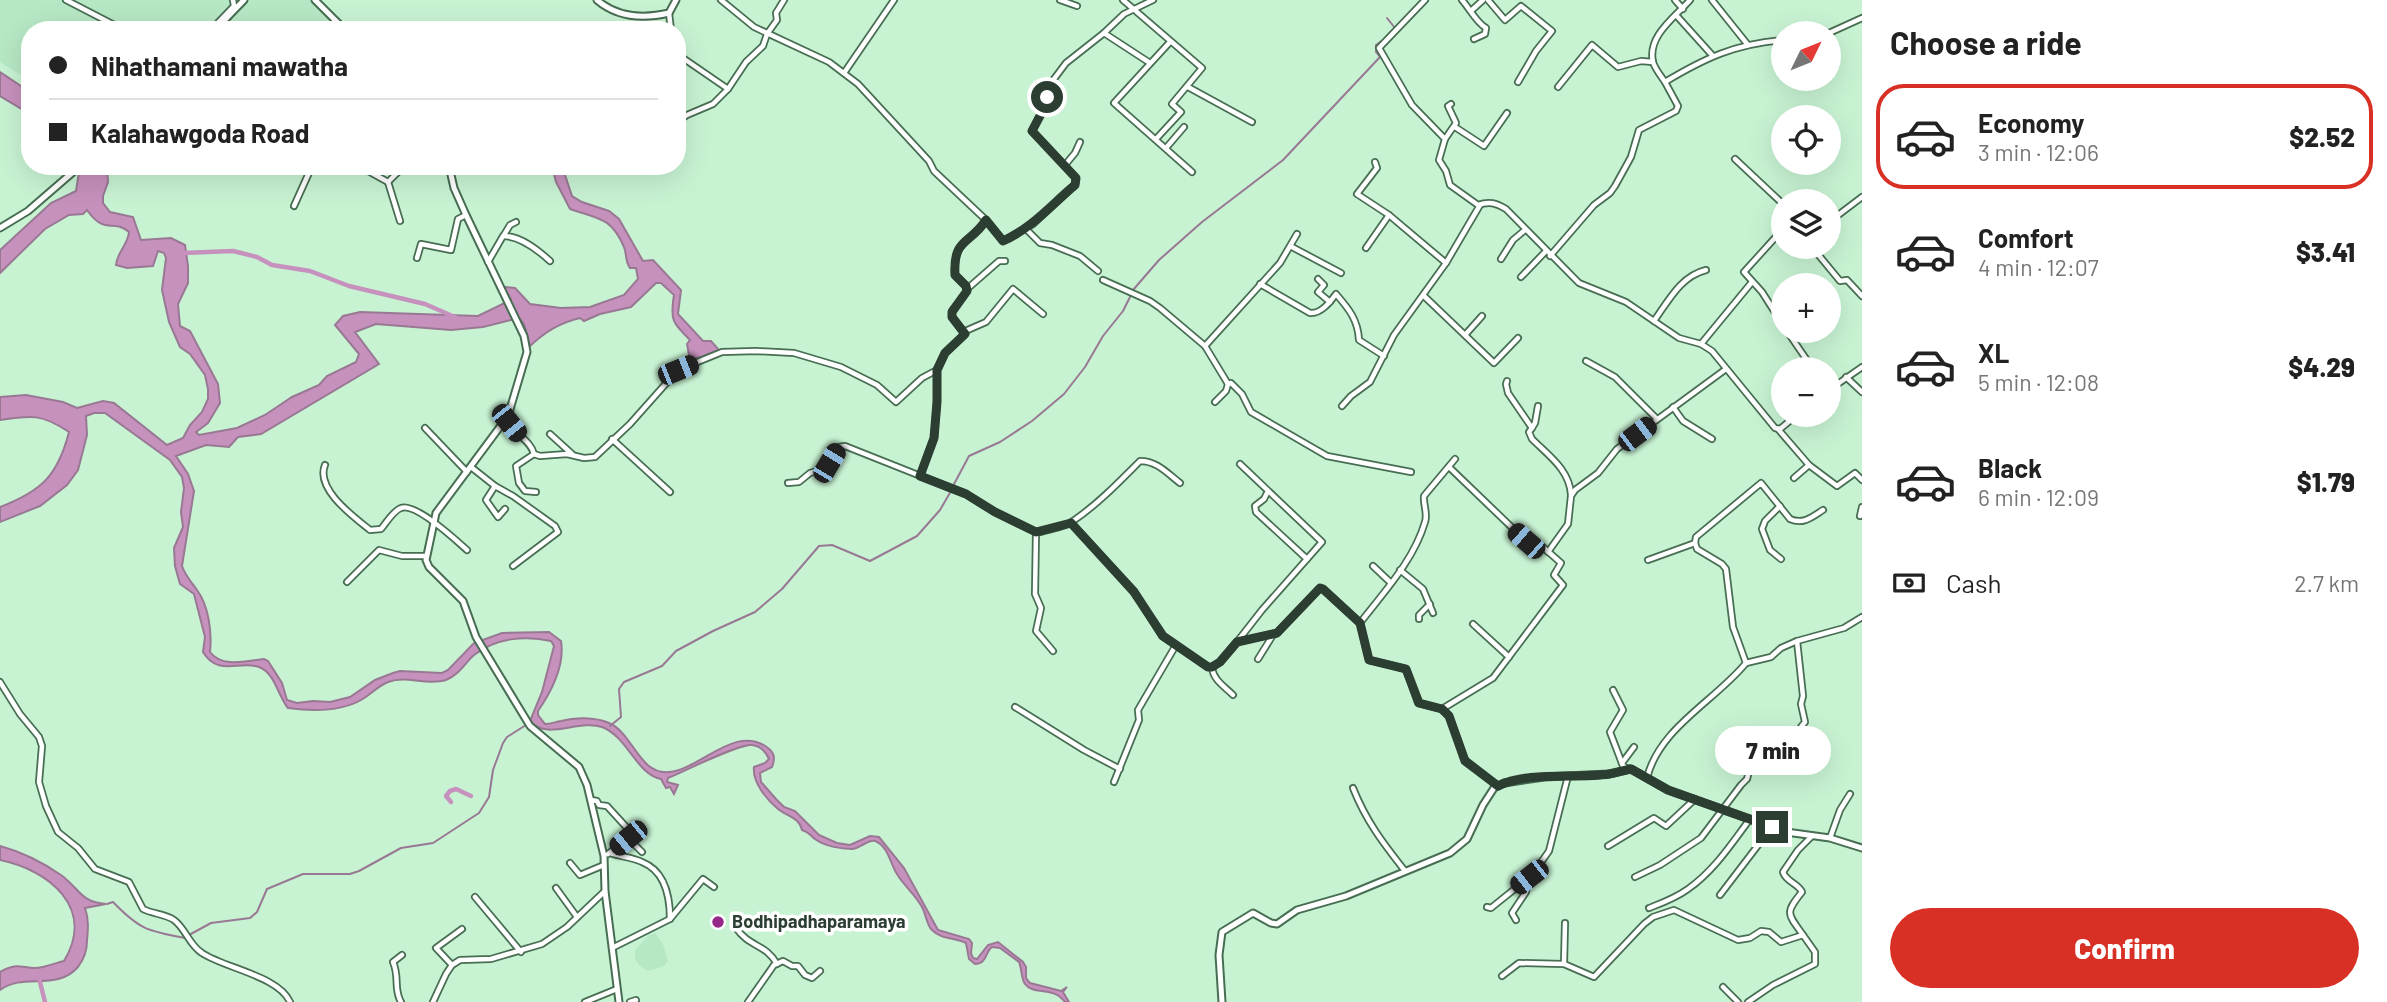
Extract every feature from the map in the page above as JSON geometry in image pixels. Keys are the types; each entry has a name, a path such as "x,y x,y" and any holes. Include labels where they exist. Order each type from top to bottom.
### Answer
{"street":[{"path":"66,0 107,21"},
{"path":"221,21 234,6 233,0"},
{"path":"224,21 244,0"},
{"path":"315,0 336,21"},
{"path":"597,0 617,12 638,18 669,13"},
{"path":"670,21 669,13 676,0"},
{"path":"722,0 754,27 829,62 858,83 948,186 986,220 1003,241 1045,214 1075,185 1076,178 1032,131 1045,105 1048,87 1073,56 1124,14 1153,0"},
{"path":"686,116 713,104 728,89 746,62 763,46 784,0"},
{"path":"844,73 894,0"},
{"path":"1060,0 1077,6"},
{"path":"1123,0 1202,68 1172,104 1181,112 1156,139"},
{"path":"1425,0 1380,48 1412,105 1445,139 1447,147 1439,160 1450,185 1480,205"},
{"path":"1462,0 1486,29 1485,34 1474,39"},
{"path":"1472,10 1483,0"},
{"path":"1488,0 1506,20 1521,6 1552,31 1536,51 1518,82"},
{"path":"1675,0 1683,9"},
{"path":"1521,277 1615,186 1631,157 1639,130 1676,111 1678,106 1653,62 1654,44 1658,35 1690,0"},
{"path":"1712,0 1748,46"},
{"path":"1676,16 1712,55"},
{"path":"1841,28 1862,18"},
{"path":"1104,33 1150,64"},
{"path":"1170,42 1114,103 1192,172"},
{"path":"1665,82 1712,55 1771,42"},
{"path":"1558,87 1591,45 1619,67 1641,61 1653,62"},
{"path":"686,60 728,89"},
{"path":"1188,87 1252,122"},
{"path":"1445,139 1456,123 1448,106 1451,104"},
{"path":"1455,127 1484,146 1507,113"},
{"path":"1166,148 1184,128"},
{"path":"1065,165 1080,142"},
{"path":"1735,159 1771,193"},
{"path":"1375,162 1377,168 1357,194 1390,215 1446,263"},
{"path":"0,228 28,211 71,175"},
{"path":"294,206 308,175"},
{"path":"375,175 388,182"},
{"path":"388,182 395,175"},
{"path":"451,175 454,188 487,262 524,336 527,352 508,416 436,513 426,556 429,567 463,601 476,637 530,726 579,767 607,854 604,865 605,891 619,1002"},
{"path":"388,182 400,221"},
{"path":"1841,213 1862,197"},
{"path":"1342,406 1370,382 1406,316 1446,263 1480,205 1486,202 1506,209 1579,283 1626,302 1679,338 1701,344 1712,351 1770,423 1779,429 1809,465 1837,486 1855,473 1862,480"},
{"path":"417,258 421,244 451,250 458,219 466,215"},
{"path":"1366,248 1390,215"},
{"path":"967,289 955,275 955,256 958,248 983,226 986,220"},
{"path":"487,262 510,225 516,222"},
{"path":"1025,228 1040,243 1080,256 1098,271"},
{"path":"1501,259 1513,240 1525,230"},
{"path":"1205,346 1280,263 1292,247 1297,234"},
{"path":"503,236 522,241 550,261"},
{"path":"1771,242 1744,272 1771,306"},
{"path":"1292,247 1341,273"},
{"path":"1822,259 1840,281 1847,280 1862,296"},
{"path":"920,476 934,438 937,370 945,353 965,334 952,317 952,312 967,289 999,261 1005,261"},
{"path":"1654,321 1686,279 1706,270"},
{"path":"1318,279 1324,285 1318,292 1330,302"},
{"path":"1103,281 1160,308 1205,346 1228,384 1226,391 1215,402"},
{"path":"1701,344 1752,282"},
{"path":"1260,284 1310,313 1315,313 1336,294 1353,314 1358,326 1359,340 1384,356"},
{"path":"963,332 986,322 1013,289 1043,314"},
{"path":"1423,296 1494,363 1518,338"},
{"path":"1465,335 1482,316"},
{"path":"534,454 595,457 630,424 678,370 722,352 794,353 841,367 877,385 896,402 922,379 937,370"},
{"path":"1586,361 1615,377 1657,419"},
{"path":"1841,381 1862,367"},
{"path":"1571,496 1598,473 1617,449 1726,369"},
{"path":"1846,377 1862,392"},
{"path":"1507,381 1508,393 1532,428"},
{"path":"1228,384 1231,383 1242,394 1251,412 1327,456 1411,472"},
{"path":"1538,406 1535,423 1529,432 1532,439 1563,470 1568,478 1571,496 1568,524 1548,552"},
{"path":"1673,407 1683,421 1712,439"},
{"path":"508,416 509,423 519,436 532,446 534,454"},
{"path":"425,428 469,470 513,496 555,526 558,532 513,566"},
{"path":"550,434 572,455"},
{"path":"612,439 670,492"},
{"path":"788,483 799,482 810,473 820,470 829,463 839,447 845,446 951,489 1036,532 1071,523 1101,499 1140,461 1150,461 1158,465 1180,483"},
{"path":"534,454 516,466 519,483 525,491 536,492"},
{"path":"1360,623 1411,554 1427,515 1424,496 1455,459"},
{"path":"1212,667 1220,662 1322,542 1240,464"},
{"path":"1794,478 1809,465"},
{"path":"325,466 322,472 331,493 370,530 381,529 402,507 433,520 467,550"},
{"path":"1442,709 1493,678 1563,585 1554,575 1560,563 1535,540 1526,541 1449,467"},
{"path":"1746,663 1733,627 1726,569 1697,549 1696,537 1760,484 1790,519 1797,522 1803,522 1823,510"},
{"path":"495,486 486,500 498,517 505,509"},
{"path":"1267,493 1255,506 1256,512 1307,559"},
{"path":"1780,506 1765,521 1762,528 1770,550 1781,559"},
{"path":"1860,516 1862,507"},
{"path":"1071,523 1134,592 1158,631 1212,667"},
{"path":"1036,532 1035,594 1041,608 1036,631 1053,651"},
{"path":"1648,560 1695,543"},
{"path":"347,582 379,550 402,556 426,556"},
{"path":"1373,566 1391,583"},
{"path":"1400,570 1423,589 1433,613"},
{"path":"1258,659 1273,635 1285,626 1320,588 1360,623 1369,660 1406,669 1419,703 1442,709 1449,716 1465,761 1498,786"},
{"path":"1419,619 1419,615 1430,603"},
{"path":"1647,778 1650,765 1665,741 1746,663 1771,657 1781,648 1844,628 1862,617"},
{"path":"1473,624 1509,657"},
{"path":"1237,642 1273,635"},
{"path":"1797,641 1803,696 1801,704 1805,722 1801,727"},
{"path":"1114,782 1139,720 1138,710 1176,645"},
{"path":"1212,667 1212,674 1233,695"},
{"path":"0,682 43,746 39,782 58,832 78,848 94,869 130,882 143,909 173,919 203,954 282,990 290,1002"},
{"path":"1614,690 1623,710 1610,732 1622,763 1629,769 1668,790 1786,832 1830,838 1862,848"},
{"path":"1014,706 1119,769"},
{"path":"1622,763 1634,747"},
{"path":"1222,1002 1219,955 1222,932 1253,913 1277,924 1297,911 1346,897 1450,853 1467,839 1483,805 1498,786 1517,781 1609,774 1629,769"},
{"path":"1635,877 1660,866 1701,838 1748,775"},
{"path":"1487,907 1491,908 1529,877 1549,851 1568,776"},
{"path":"1353,788 1374,832 1405,871"},
{"path":"1830,838 1840,810 1850,794"},
{"path":"1608,846 1654,818 1666,826 1695,799"},
{"path":"590,800 607,806 628,829 628,838 642,852"},
{"path":"1648,908 1667,901 1695,884 1730,847 1751,819"},
{"path":"1720,895 1772,827"},
{"path":"1748,1002 1773,985 1815,964 1815,952 1789,912 1802,892 1796,884 1784,877 1783,872 1798,849 1813,835"},
{"path":"607,854 628,838"},
{"path":"607,854 643,862 658,872 670,902 670,919"},
{"path":"570,863 580,875 604,865"},
{"path":"1516,920 1512,913 1526,892 1529,877"},
{"path":"611,948 670,919 703,879 714,887"},
{"path":"556,888 577,917"},
{"path":"433,1002 452,965 466,958 491,959 542,944 567,927 605,891"},
{"path":"475,897 521,952"},
{"path":"1502,976 1519,963 1564,964 1594,977 1644,924 1653,917 1674,910 1738,940 1750,938 1761,931 1769,932 1781,942 1803,935"},
{"path":"1564,964 1565,923"},
{"path":"736,928 752,944 767,950 777,964"},
{"path":"452,965 436,948 462,929"},
{"path":"401,1002 396,992 398,974 393,962 402,955"},
{"path":"748,1002 774,965 783,961 798,966 805,975 812,978 821,971"},
{"path":"1723,987 1738,1002"},
{"path":"585,1002 617,989"},
{"path":"629,1002 636,1000"}],"shaded area":[{"path":"0,0 312,0 333,21 21,21 21,75 0,62"},
{"path":"0,72 21,86 21,109 0,96"},
{"path":"79,175 108,175 103,203 110,212 133,217 141,240 171,238 185,245 188,283 178,304 180,326 190,331 218,384 220,403 208,423 196,432 199,435 237,428 265,415 292,397 319,385 327,376 356,362 359,354 335,325 343,316 360,312 478,316 511,300 504,287 515,288 530,304 561,308 590,307 624,295 638,279 636,268 630,268 627,263 619,237 603,220 570,209 554,175 565,175 572,196 609,211 619,219 643,261 653,260 681,290 678,314 703,341 711,341 719,350 693,360 687,344 690,340 674,320 674,295 661,283 656,283 631,307 600,314 584,321 580,318 559,325 530,346 524,324 519,318 483,327 451,330 376,324 355,332 379,364 261,434 238,437 229,447 206,445 176,456 188,474 194,491 182,566 201,596 207,612 210,652 228,662 268,661 282,683 287,700 297,703 330,702 350,697 375,680 400,671 442,673 474,643 502,633 549,632 561,641 562,650 556,678 538,711 545,724 579,718 609,723 624,735 650,767 659,771 681,769 731,744 744,741 756,742 768,748 774,761 772,767 760,773 761,782 784,807 795,811 819,835 837,843 850,845 870,836 879,837 904,868 938,930 969,939 972,943 973,958 977,959 988,945 998,942 1023,962 1026,978 1030,983 1061,991 1067,987 1063,992 1069,1002 1055,994 1029,988 1024,982 1019,962 1000,948 992,947 982,962 975,964 969,959 966,943 935,933 928,925 920,904 897,874 881,844 871,841 852,849 838,848 819,841 802,830 796,820 769,801 758,785 754,767 769,759 758,747 752,745 736,748 668,778 667,782 678,785 674,794 670,787 666,788 661,779 652,776 638,763 619,739 602,727 593,725 554,730 537,727 530,721 542,692 554,646 551,641 521,638 501,642 474,655 446,680 395,680 353,704 325,710 288,708 273,679 259,667 215,664 203,652 205,637 194,594 180,584 175,566 174,548 183,527 182,477 170,460 105,413 86,416 87,435 78,470 67,485 40,506 0,522 0,507 27,495 46,480 59,460 69,432 36,417 0,420 0,397 26,395 63,402 77,408 103,401 114,403 167,445 183,438 208,399 205,375 190,354 180,347 169,322 162,290 166,258 164,253 158,251 153,266 127,268 116,265 129,232 123,228 104,225 87,210 83,214 69,215 45,229 0,273 0,250 51,203 76,191"},
{"path":"0,846 16,851 61,875 85,898 106,904 85,908 88,924 86,952 78,967 60,979 19,982 0,990 0,972 5,969 18,966 38,968 64,961 72,942 74,924 71,908 62,894 50,882 35,873 0,860"},
{"path":"655,933 663,944 668,961 664,966 648,971 635,959 635,950 649,935"}],"waterway":[{"path":"1387,18 1395,28"},
{"path":"1133,290 1159,260 1202,222 1283,160 1380,57 1376,52 1376,45 1386,38"},
{"path":"182,253 233,251 257,257 272,265 310,271 349,286 425,304 457,318"},
{"path":"953,486 969,456 1000,442 1032,421 1064,394 1123,311 1131,295"},
{"path":"610,726 621,717 619,689 624,682 662,666 676,651 755,612 782,589 819,546 832,545 870,561 917,536 940,510 951,491"},
{"path":"189,935 211,923 250,918 257,912 267,889 303,874 350,874 401,848 433,843 479,813 489,797 493,770 503,743 507,737 526,725"},
{"path":"451,802 446,796 456,789 471,796"},
{"path":"107,904 113,902 145,928 185,938"},
{"path":"39,978 45,1002"}],"place":[{"name":"Bodhipadhaparamaya","path":"718,922"}],"route":[{"path":"1047,97 1032,131 1076,178 1075,185 1045,214 1011,237 1003,241 986,220 983,226 958,248 955,275 966,286 967,291 952,312 952,317 965,334 945,353 937,370 934,438 920,476 966,494 1036,532 1041,533 1071,523 1134,592 1158,631 1208,667 1220,662 1237,642 1277,633 1320,588 1360,623 1369,660 1406,669 1419,703 1442,709 1449,716 1465,761 1498,786 1544,777 1609,774 1631,769 1668,790 1772,827"}]}
